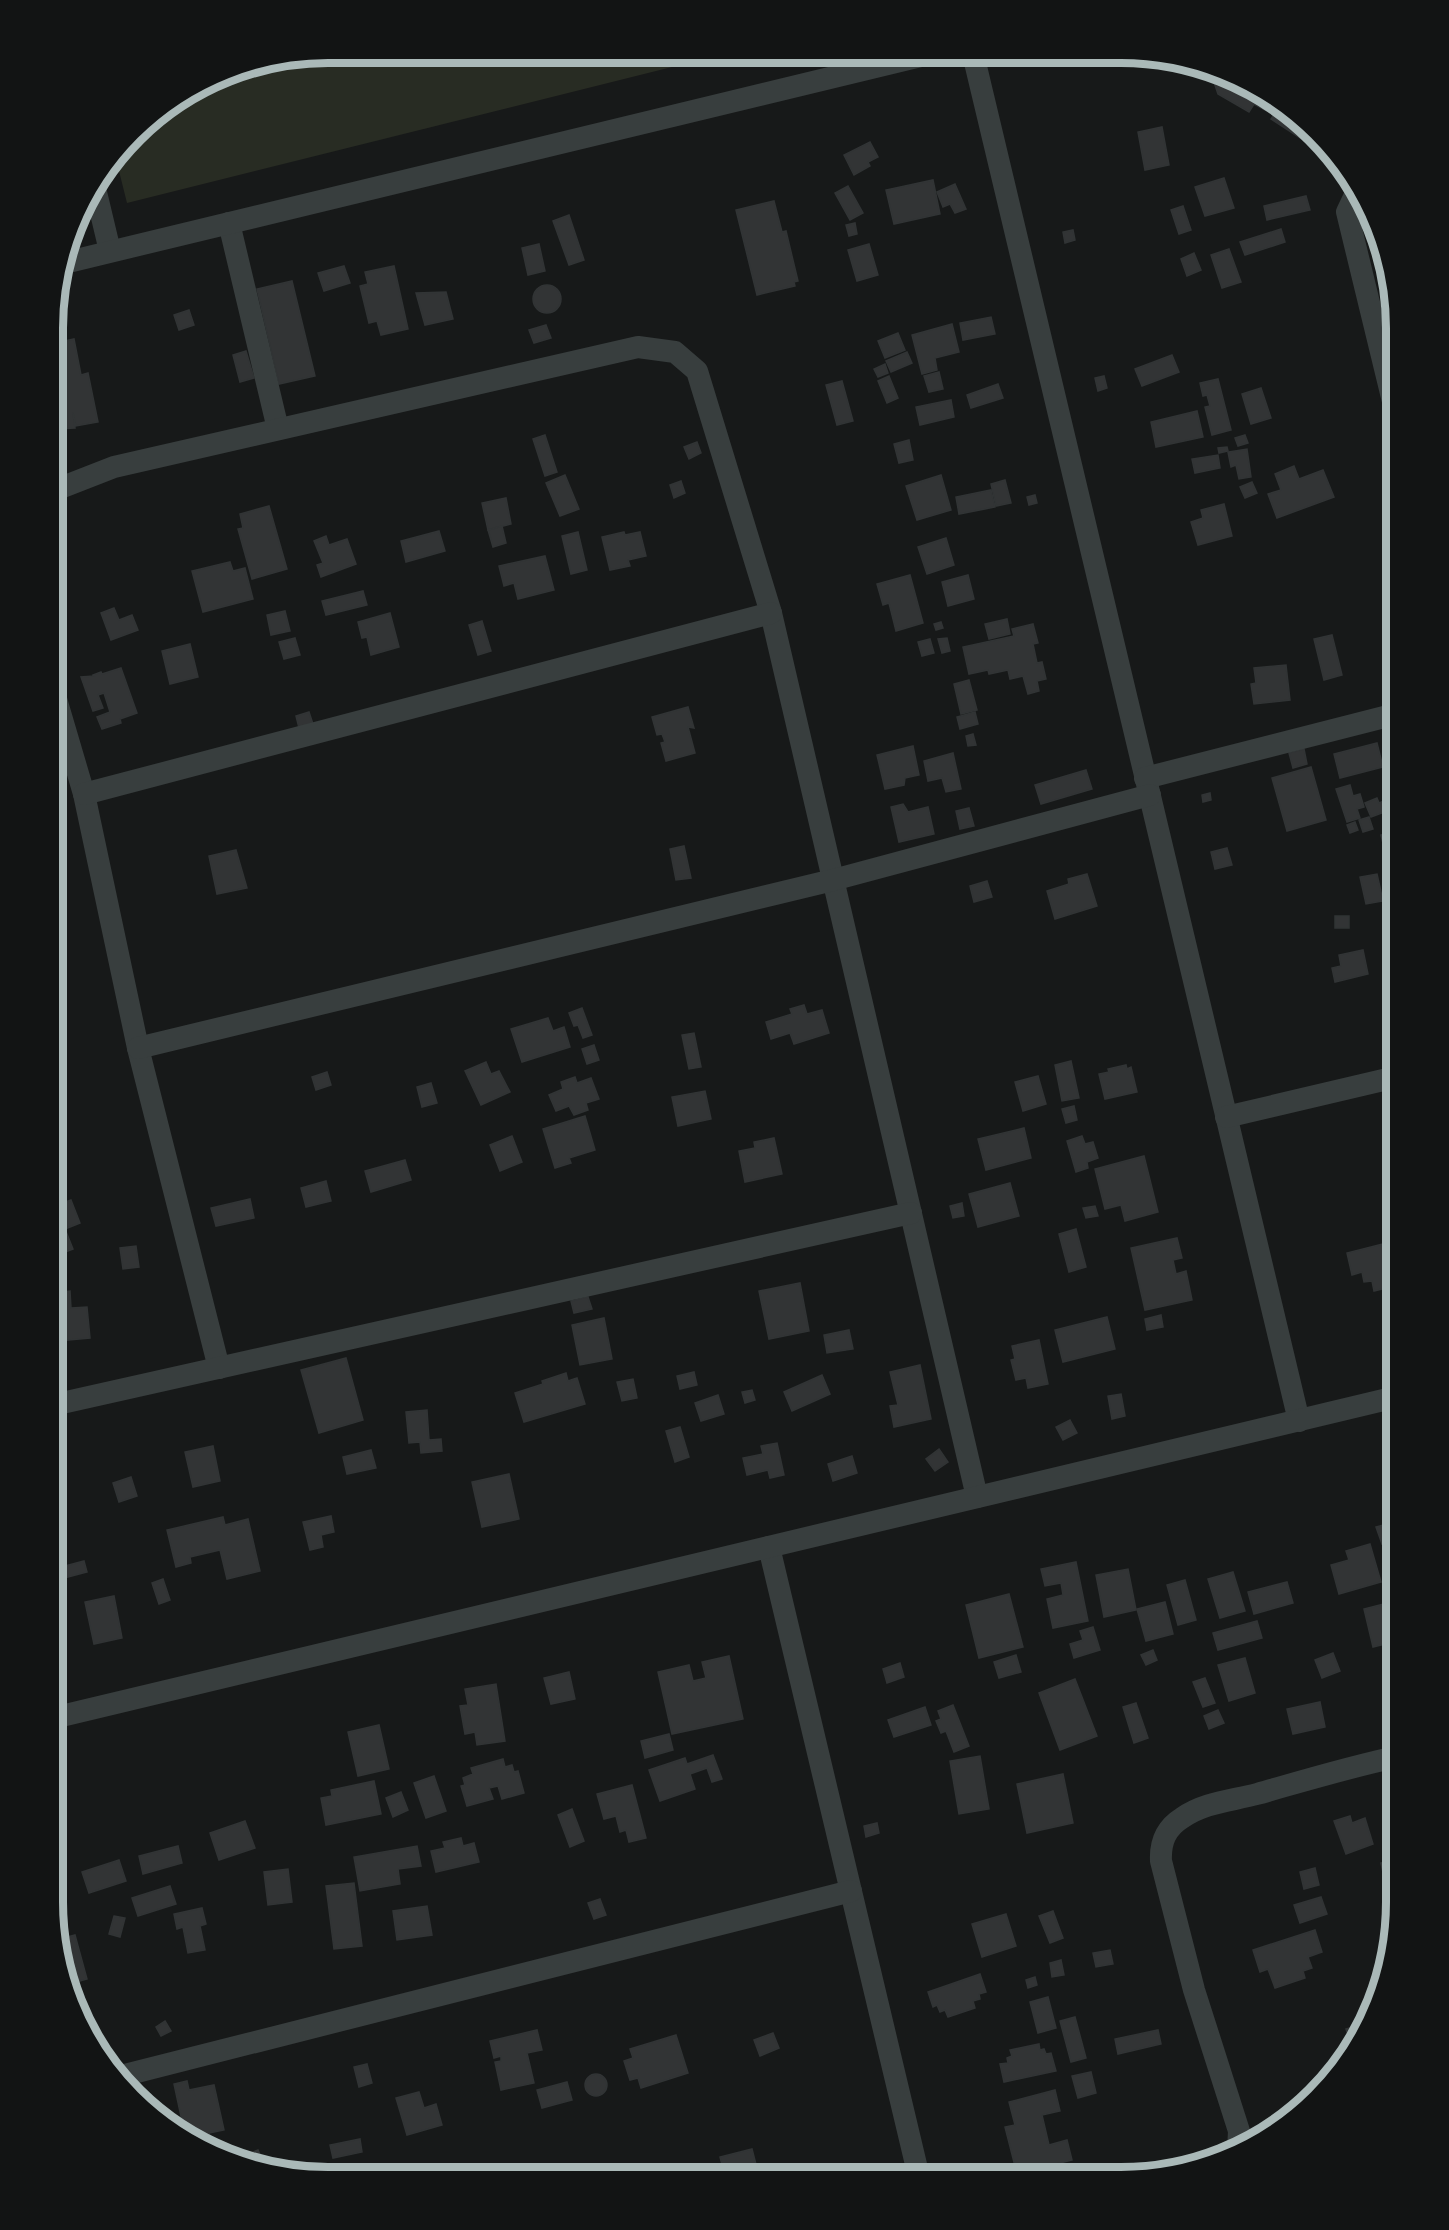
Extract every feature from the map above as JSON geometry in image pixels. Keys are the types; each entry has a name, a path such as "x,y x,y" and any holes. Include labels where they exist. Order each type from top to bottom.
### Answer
{"street":[{"path":"72,261 892,63"},
{"path":"975,63 1299,1420"},
{"path":"97,197 110,251"},
{"path":"1353,200 1347,212 1386,373"},
{"path":"229,223 278,429"},
{"path":"63,487 114,467 638,347 675,352 698,371 771,613 977,1497"},
{"path":"84,794 771,613"},
{"path":"138,1048 833,880 1386,717"},
{"path":"63,723 84,794 138,1048 219,1368"},
{"path":"1226,1117 1386,1079"},
{"path":"63,1403 910,1213"},
{"path":"63,1716 1386,1399"},
{"path":"769,1547 917,2167"},
{"path":"1239,2140 1239,2131 1194,1990 1161,1861 1161,1847 1165,1836 1181,1818 1196,1809 1386,1759"},
{"path":"127,2074 851,1891"}],"shaded area":[{"path":"328,63 688,63 127,203 118,167 140,140 195,98 226,83 259,72 293,65"}],"building":[{"path":"1213,80 1254,98 1267,107 1265,110 1254,104 1249,112 1218,94"},
{"path":"1275,113 1302,134 1300,138 1271,119"},
{"path":"1162,127 1169,165 1145,170 1138,132"},
{"path":"870,142 878,157 868,162 870,166 854,175 844,155"},
{"path":"1224,178 1234,208 1205,216 1195,187"},
{"path":"933,180 940,214 894,224 886,190"},
{"path":"955,184 966,209 955,213 950,204 943,207 937,192"},
{"path":"848,186 863,213 850,220 835,193"},
{"path":"1306,196 1310,210 1267,220 1264,206"},
{"path":"774,201 782,232 786,231 798,281 794,282 795,286 757,295 736,210"},
{"path":"1183,206 1191,230 1179,234 1171,210"},
{"path":"569,215 584,260 569,265 553,221"},
{"path":"855,223 857,234 849,236 846,225"},
{"path":"1281,229 1285,242 1245,255 1240,242"},
{"path":"1073,230 1075,240 1065,243 1063,232"},
{"path":"539,244 545,271 528,275 522,248"},
{"path":"869,244 878,275 857,281 848,250"},
{"path":"1229,249 1241,282 1222,288 1211,255"},
{"path":"1194,253 1201,270 1187,276 1181,259"},
{"path":"344,266 350,283 324,291 318,273"},
{"path":"394,266 408,329 381,335 377,321 369,323 360,286 368,284 365,272"},
{"path":"292,281 315,376 279,384 257,289"},
{"path":"547,285 557,289 561,299 557,309 547,313 537,309 533,299 537,289"},
{"path":"446,292 453,319 425,325 416,293"},
{"path":"189,310 194,325 179,330 174,315"},
{"path":"991,317 995,334 963,340 960,323"},
{"path":"952,324 959,352 935,358 937,370 922,374 912,335"},
{"path":"546,325 551,338 534,343 529,330"},
{"path":"898,333 905,350 885,358 878,341"},
{"path":"74,339 81,375 88,373 98,422 76,426 73,413 75,428 63,429 63,341"},
{"path":"246,351 254,378 240,382 233,355"},
{"path":"907,352 912,363 891,372 886,361"},
{"path":"1172,355 1179,372 1142,386 1135,369"},
{"path":"885,364 888,373 878,377 874,369"},
{"path":"939,372 943,389 929,392 924,376"},
{"path":"889,376 898,398 887,403 878,381"},
{"path":"1104,376 1107,388 1098,391 1095,378"},
{"path":"1218,379 1231,430 1212,435 1205,407 1210,406 1207,395 1203,396 1200,383"},
{"path":"842,381 853,421 837,425 826,385"},
{"path":"998,384 1003,398 971,408 967,395"},
{"path":"1261,388 1271,418 1251,424 1242,394"},
{"path":"951,400 954,417 920,425 916,407"},
{"path":"1197,411 1203,437 1156,447 1151,422"},
{"path":"545,435 557,472 545,476 533,439"},
{"path":"1245,435 1248,443 1238,446 1235,438"},
{"path":"909,440 913,460 899,463 894,444"},
{"path":"697,442 701,453 689,459 684,447"},
{"path":"1227,447 1228,451 1219,453 1218,448"},
{"path":"1247,449 1251,477 1239,479 1236,465 1231,467 1228,452"},
{"path":"1218,455 1220,468 1195,473 1192,459"},
{"path":"1294,466 1299,479 1323,470 1334,497 1277,518 1268,494 1281,490 1275,474"},
{"path":"565,475 579,509 560,516 546,483"},
{"path":"941,475 951,510 917,520 906,486"},
{"path":"1005,480 1011,503 996,506 991,484"},
{"path":"681,481 685,493 674,498 670,485"},
{"path":"1252,482 1257,493 1245,498 1240,487"},
{"path":"991,490 995,507 959,514 956,497"},
{"path":"1035,495 1037,503 1029,505 1027,497"},
{"path":"506,498 511,524 488,530 482,503"},
{"path":"1224,504 1232,536 1198,545 1191,522 1203,518 1201,510"},
{"path":"269,506 287,569 252,579 238,529 243,528 240,514"},
{"path":"502,526 506,543 493,547 488,530"},
{"path":"439,531 445,551 406,562 401,541"},
{"path":"578,532 587,570 571,574 562,536"},
{"path":"624,532 625,535 640,532 646,556 628,560 630,566 610,570 602,537"},
{"path":"326,536 329,545 347,539 356,564 321,577 317,565 323,563 314,541"},
{"path":"946,538 954,565 927,574 918,547"},
{"path":"545,556 554,590 518,599 514,583 504,586 499,566"},
{"path":"230,562 233,571 245,568 253,599 203,612 192,571"},
{"path":"910,575 923,623 896,631 889,603 883,605 877,584"},
{"path":"968,575 974,599 948,606 942,582"},
{"path":"363,591 367,605 326,615 322,601"},
{"path":"114,608 119,620 132,615 138,630 111,640 101,613"},
{"path":"285,611 290,631 271,635 267,615"},
{"path":"390,613 399,647 371,655 367,637 362,638 358,622"},
{"path":"1007,619 1010,634 989,639 985,624"},
{"path":"482,621 491,651 478,655 469,625"},
{"path":"941,622 943,628 936,630 934,624"},
{"path":"1033,624 1038,643 1033,644 1037,663 1042,662 1046,679 1037,681 1039,691 1028,694 1023,676 1010,679 1008,670 989,674 988,670 969,674 963,647 1014,636 1012,629"},
{"path":"1332,635 1342,675 1324,680 1314,639"},
{"path":"295,638 300,655 284,659 279,642"},
{"path":"947,638 950,651 942,653 938,639"},
{"path":"930,639 934,653 922,656 918,642"},
{"path":"190,644 198,677 170,684 162,651"},
{"path":"1286,665 1290,700 1254,704 1251,684 1256,683 1254,668"},
{"path":"121,668 137,713 120,719 121,723 102,729 97,717 110,712 104,693 98,695 103,708 93,711 81,677 94,676 101,672 102,674"},
{"path":"969,680 977,710 961,714 954,684"},
{"path":"688,707 694,728 688,727 695,753 666,761 661,743 665,742 662,734 657,735 652,717"},
{"path":"309,712 314,727 300,732 296,716"},
{"path":"975,712 978,724 960,729 957,717"},
{"path":"973,734 976,745 968,746 966,736"},
{"path":"1377,743 1383,767 1340,778 1334,754"},
{"path":"913,746 919,775 905,778 904,785 885,789 877,755"},
{"path":"1304,749 1307,764 1293,768 1289,753"},
{"path":"953,753 961,789 946,792 942,778 928,781 924,761"},
{"path":"1311,767 1326,820 1287,831 1272,778"},
{"path":"1086,770 1092,789 1041,804 1035,785"},
{"path":"1350,785 1353,796 1360,794 1364,807 1357,809 1360,818 1347,822 1336,789"},
{"path":"1210,793 1211,800 1203,802 1202,795"},
{"path":"1377,798 1379,803 1384,801 1386,811 1371,817 1365,803"},
{"path":"903,804 908,812 928,807 934,834 899,842 891,807"},
{"path":"969,808 974,826 960,829 956,811"},
{"path":"1369,817 1373,829 1363,832 1359,820"},
{"path":"1355,822 1358,830 1350,833 1347,825"},
{"path":"1386,834 1385,852 1381,835"},
{"path":"684,846 691,878 676,880 670,849"},
{"path":"1227,848 1232,865 1215,869 1211,852"},
{"path":"236,850 247,888 217,894 209,856"},
{"path":"1087,874 1097,906 1055,919 1047,891 1069,884 1068,879"},
{"path":"1377,874 1383,901 1366,904 1360,877"},
{"path":"987,881 992,897 974,902 970,886"},
{"path":"1335,916 1349,916 1349,928 1335,928"},
{"path":"1363,950 1368,974 1335,982 1332,968 1341,966 1339,955"},
{"path":"804,1005 807,1014 822,1010 829,1033 794,1044 790,1033 771,1039 766,1022 792,1014 790,1009"},
{"path":"582,1008 592,1035 583,1038 578,1025 574,1026 569,1013"},
{"path":"548,1018 553,1031 564,1027 570,1047 522,1062 511,1029"},
{"path":"694,1033 701,1067 689,1069 682,1035"},
{"path":"594,1045 599,1060 587,1064 582,1049"},
{"path":"1071,1061 1079,1098 1062,1101 1055,1065"},
{"path":"486,1062 491,1074 499,1071 510,1092 481,1105 465,1071"},
{"path":"1126,1065 1127,1069 1131,1067 1137,1092 1105,1099 1099,1074 1109,1072 1108,1069"},
{"path":"327,1072 331,1085 316,1090 312,1077"},
{"path":"1038,1076 1046,1104 1023,1111 1015,1082"},
{"path":"575,1077 577,1083 591,1078 599,1099 586,1103 588,1110 574,1115 569,1106 556,1111 549,1095 563,1089 561,1082"},
{"path":"431,1083 437,1103 422,1107 417,1087"},
{"path":"705,1091 711,1119 678,1126 672,1097"},
{"path":"1074,1106 1077,1120 1066,1123 1062,1109"},
{"path":"585,1116 595,1150 569,1158 571,1163 555,1168 543,1129"},
{"path":"1024,1128 1031,1158 986,1170 978,1139"},
{"path":"512,1136 522,1162 500,1171 490,1145"},
{"path":"1082,1136 1085,1144 1093,1142 1098,1158 1087,1162 1088,1168 1076,1172 1067,1141"},
{"path":"774,1138 782,1174 745,1182 739,1151 755,1148 754,1142"},
{"path":"1144,1156 1158,1212 1125,1221 1121,1205 1105,1209 1095,1169"},
{"path":"405,1160 411,1180 371,1192 365,1171"},
{"path":"326,1181 331,1201 306,1207 301,1188"},
{"path":"1010,1183 1019,1216 978,1227 969,1194"},
{"path":"250,1199 254,1218 216,1226 211,1208"},
{"path":"71,1200 80,1223 65,1229 73,1249 63,1253 63,1203"},
{"path":"962,1203 964,1216 953,1218 950,1206"},
{"path":"1095,1206 1098,1216 1086,1218 1083,1208"},
{"path":"1076,1229 1086,1267 1069,1272 1059,1234"},
{"path":"1177,1238 1182,1258 1173,1260 1176,1274 1186,1271 1192,1300 1145,1310 1131,1248"},
{"path":"1383,1244 1386,1256 1386,1288 1374,1291 1372,1281 1364,1282 1362,1272 1352,1275 1347,1253"},
{"path":"136,1246 139,1267 123,1269 120,1248"},
{"path":"800,1283 809,1331 769,1339 759,1291"},
{"path":"70,1291 71,1308 87,1307 90,1338 63,1341 63,1292"},
{"path":"588,1297 592,1309 574,1313 571,1301"},
{"path":"1161,1315 1163,1327 1147,1330 1145,1319"},
{"path":"1107,1317 1115,1349 1063,1362 1055,1330"},
{"path":"604,1318 612,1359 580,1365 572,1325"},
{"path":"849,1330 853,1349 827,1353 824,1335"},
{"path":"1039,1340 1048,1384 1028,1388 1026,1378 1016,1380 1011,1360 1015,1359 1012,1346"},
{"path":"346,1358 363,1420 319,1433 301,1370"},
{"path":"920,1365 931,1419 894,1427 890,1406 898,1405 890,1372"},
{"path":"694,1372 697,1385 680,1389 677,1376"},
{"path":"566,1373 568,1381 577,1378 585,1404 524,1422 515,1393 543,1384 542,1381"},
{"path":"822,1375 830,1394 792,1411 784,1392"},
{"path":"633,1379 637,1398 622,1401 617,1382"},
{"path":"752,1390 755,1400 745,1403 742,1392"},
{"path":"1121,1394 1125,1416 1112,1419 1108,1396"},
{"path":"718,1395 724,1414 701,1421 695,1403"},
{"path":"427,1410 429,1440 441,1439 442,1451 421,1453 420,1442 409,1443 406,1412"},
{"path":"1070,1420 1077,1433 1063,1440 1056,1427"},
{"path":"680,1427 689,1457 675,1462 666,1431"},
{"path":"777,1443 784,1475 770,1478 768,1470 747,1475 743,1458 763,1454 761,1446"},
{"path":"213,1446 220,1481 193,1487 185,1452"},
{"path":"939,1449 948,1462 935,1471 926,1459"},
{"path":"371,1450 376,1468 347,1474 343,1457"},
{"path":"852,1456 857,1473 833,1481 828,1464"},
{"path":"509,1474 519,1519 482,1527 472,1482"},
{"path":"131,1477 137,1496 119,1502 113,1483"},
{"path":"331,1516 334,1532 321,1535 323,1547 310,1550 303,1522"},
{"path":"223,1517 225,1525 248,1519 260,1571 227,1579 220,1550 190,1557 191,1563 176,1567 167,1530"},
{"path":"1386,1524 1386,1543 1382,1544 1376,1527"},
{"path":"1370,1544 1381,1582 1339,1594 1331,1565 1349,1560 1346,1551"},
{"path":"84,1561 87,1572 64,1578 63,1566"},
{"path":"1076,1562 1088,1621 1053,1628 1047,1599 1063,1595 1061,1583 1045,1586 1041,1569"},
{"path":"1128,1569 1136,1610 1104,1617 1096,1575"},
{"path":"1233,1572 1245,1611 1220,1618 1208,1579"},
{"path":"163,1579 170,1600 159,1604 152,1583"},
{"path":"1185,1580 1196,1620 1178,1625 1167,1585"},
{"path":"1287,1582 1293,1603 1254,1614 1248,1592"},
{"path":"1009,1594 1023,1647 979,1658 966,1605"},
{"path":"114,1596 122,1638 94,1644 85,1602"},
{"path":"1165,1602 1173,1634 1146,1641 1137,1609"},
{"path":"1384,1604 1386,1644 1373,1647 1364,1609"},
{"path":"1257,1621 1262,1638 1218,1650 1213,1633"},
{"path":"1093,1627 1100,1650 1074,1658 1070,1644 1083,1640 1080,1631"},
{"path":"1153,1650 1157,1660 1146,1665 1141,1655"},
{"path":"1333,1653 1340,1671 1322,1678 1315,1660"},
{"path":"1016,1655 1021,1672 999,1678 994,1662"},
{"path":"729,1656 743,1719 672,1734 658,1672 689,1665 693,1681 706,1678 702,1662"},
{"path":"1245,1658 1255,1693 1229,1701 1218,1665"},
{"path":"900,1663 904,1677 887,1683 883,1669"},
{"path":"569,1672 575,1699 551,1704 544,1678"},
{"path":"1205,1678 1215,1703 1203,1707 1193,1682"},
{"path":"1075,1679 1097,1736 1060,1750 1039,1693"},
{"path":"496,1684 505,1741 477,1745 475,1732 465,1734 460,1706 468,1705 465,1689"},
{"path":"1320,1702 1325,1727 1293,1734 1287,1709"},
{"path":"1136,1703 1148,1738 1134,1743 1123,1707"},
{"path":"953,1705 969,1746 954,1752 946,1731 941,1733 936,1721 941,1719 938,1711"},
{"path":"925,1707 931,1725 894,1737 888,1720"},
{"path":"1218,1710 1224,1723 1209,1729 1204,1716"},
{"path":"379,1725 389,1769 358,1776 348,1732"},
{"path":"669,1734 673,1750 645,1758 641,1741"},
{"path":"713,1755 722,1779 712,1782 707,1768 690,1774 695,1789 660,1801 649,1770 685,1758 687,1764"},
{"path":"980,1756 989,1809 959,1814 950,1761"},
{"path":"503,1759 505,1767 512,1765 514,1772 518,1771 524,1793 502,1799 498,1786 489,1788 493,1799 467,1806 461,1786 465,1785 463,1778 473,1774 471,1768"},
{"path":"1063,1774 1073,1823 1027,1833 1017,1784"},
{"path":"434,1776 446,1811 426,1818 414,1783"},
{"path":"374,1781 381,1814 326,1825 321,1798 332,1796 331,1790"},
{"path":"632,1785 646,1838 629,1842 626,1830 620,1832 616,1816 604,1819 597,1794"},
{"path":"401,1792 408,1810 393,1817 386,1798"},
{"path":"572,1809 584,1841 570,1847 558,1815"},
{"path":"1350,1816 1352,1823 1365,1818 1373,1844 1346,1854 1334,1821"},
{"path":"245,1821 255,1848 219,1860 210,1833"},
{"path":"877,1823 879,1833 866,1837 864,1826"},
{"path":"461,1838 463,1846 474,1843 479,1862 436,1872 431,1851 445,1848 443,1842"},
{"path":"178,1846 182,1863 143,1874 139,1856"},
{"path":"417,1846 421,1866 398,1869 400,1884 360,1891 354,1857"},
{"path":"119,1860 126,1881 89,1893 82,1872"},
{"path":"1386,1862 1385,1882 1381,1863"},
{"path":"1315,1868 1319,1885 1304,1889 1300,1872"},
{"path":"288,1869 292,1902 268,1905 264,1872"},
{"path":"354,1883 362,1946 334,1949 326,1886"},
{"path":"170,1886 176,1904 138,1916 132,1898"},
{"path":"1321,1897 1327,1914 1300,1923 1294,1905"},
{"path":"600,1899 606,1915 594,1919 588,1903"},
{"path":"427,1906 432,1935 397,1940 393,1911"},
{"path":"202,1908 206,1924 200,1926 205,1950 188,1953 183,1927 177,1929 174,1914"},
{"path":"1053,1911 1063,1938 1050,1943 1039,1916"},
{"path":"1006,1914 1016,1946 982,1957 972,1924"},
{"path":"114,1916 125,1918 120,1937 109,1934"},
{"path":"1315,1930 1322,1952 1308,1957 1312,1968 1303,1971 1305,1978 1275,1988 1268,1969 1260,1972 1253,1950"},
{"path":"75,1935 87,1979 75,1982 65,1938"},
{"path":"1110,1950 1113,1964 1096,1967 1093,1953"},
{"path":"1061,1960 1064,1975 1052,1977 1050,1963"},
{"path":"980,1974 986,1992 979,1994 980,1999 973,2001 975,2008 948,2017 945,2010 940,2012 937,2005 933,2007 928,1992"},
{"path":"1035,1977 1037,1985 1028,1988 1026,1980"},
{"path":"1048,1997 1056,2028 1038,2033 1030,2002"},
{"path":"1075,2017 1086,2058 1071,2062 1060,2021"},
{"path":"165,2021 171,2031 161,2036 156,2027"},
{"path":"1355,2026 1349,2038 1346,2029"},
{"path":"537,2030 542,2050 527,2053 534,2083 501,2090 495,2062 501,2061 501,2056 494,2058 490,2041"},
{"path":"1158,2030 1161,2044 1118,2054 1115,2039"},
{"path":"773,2033 779,2048 760,2056 754,2040"},
{"path":"676,2035 688,2073 641,2088 638,2078 630,2080 624,2061 633,2058 630,2049"},
{"path":"1039,2044 1040,2050 1044,2049 1046,2054 1051,2053 1056,2071 1004,2082 1000,2064 1008,2063 1007,2058 1012,2056 1010,2050"},
{"path":"367,2064 372,2083 359,2087 354,2067"},
{"path":"1091,2072 1096,2093 1078,2098 1072,2076"},
{"path":"596,2074 604,2077 607,2085 604,2093 596,2096 588,2093 585,2085 588,2077"},
{"path":"187,2081 189,2090 214,2085 224,2130 209,2133 210,2139 180,2121 182,2121 174,2084"},
{"path":"567,2082 572,2100 542,2108 537,2090"},
{"path":"1055,2090 1060,2111 1042,2115 1049,2145 1067,2140 1072,2160 1044,2167 1015,2167 1005,2127 1015,2125 1009,2102"},
{"path":"419,2092 424,2108 436,2104 442,2125 407,2135 396,2098"},
{"path":"360,2139 362,2152 333,2158 330,2145"},
{"path":"752,2149 757,2167 723,2167 720,2157"},
{"path":"258,2150 262,2159 259,2158 247,2154"}]}
